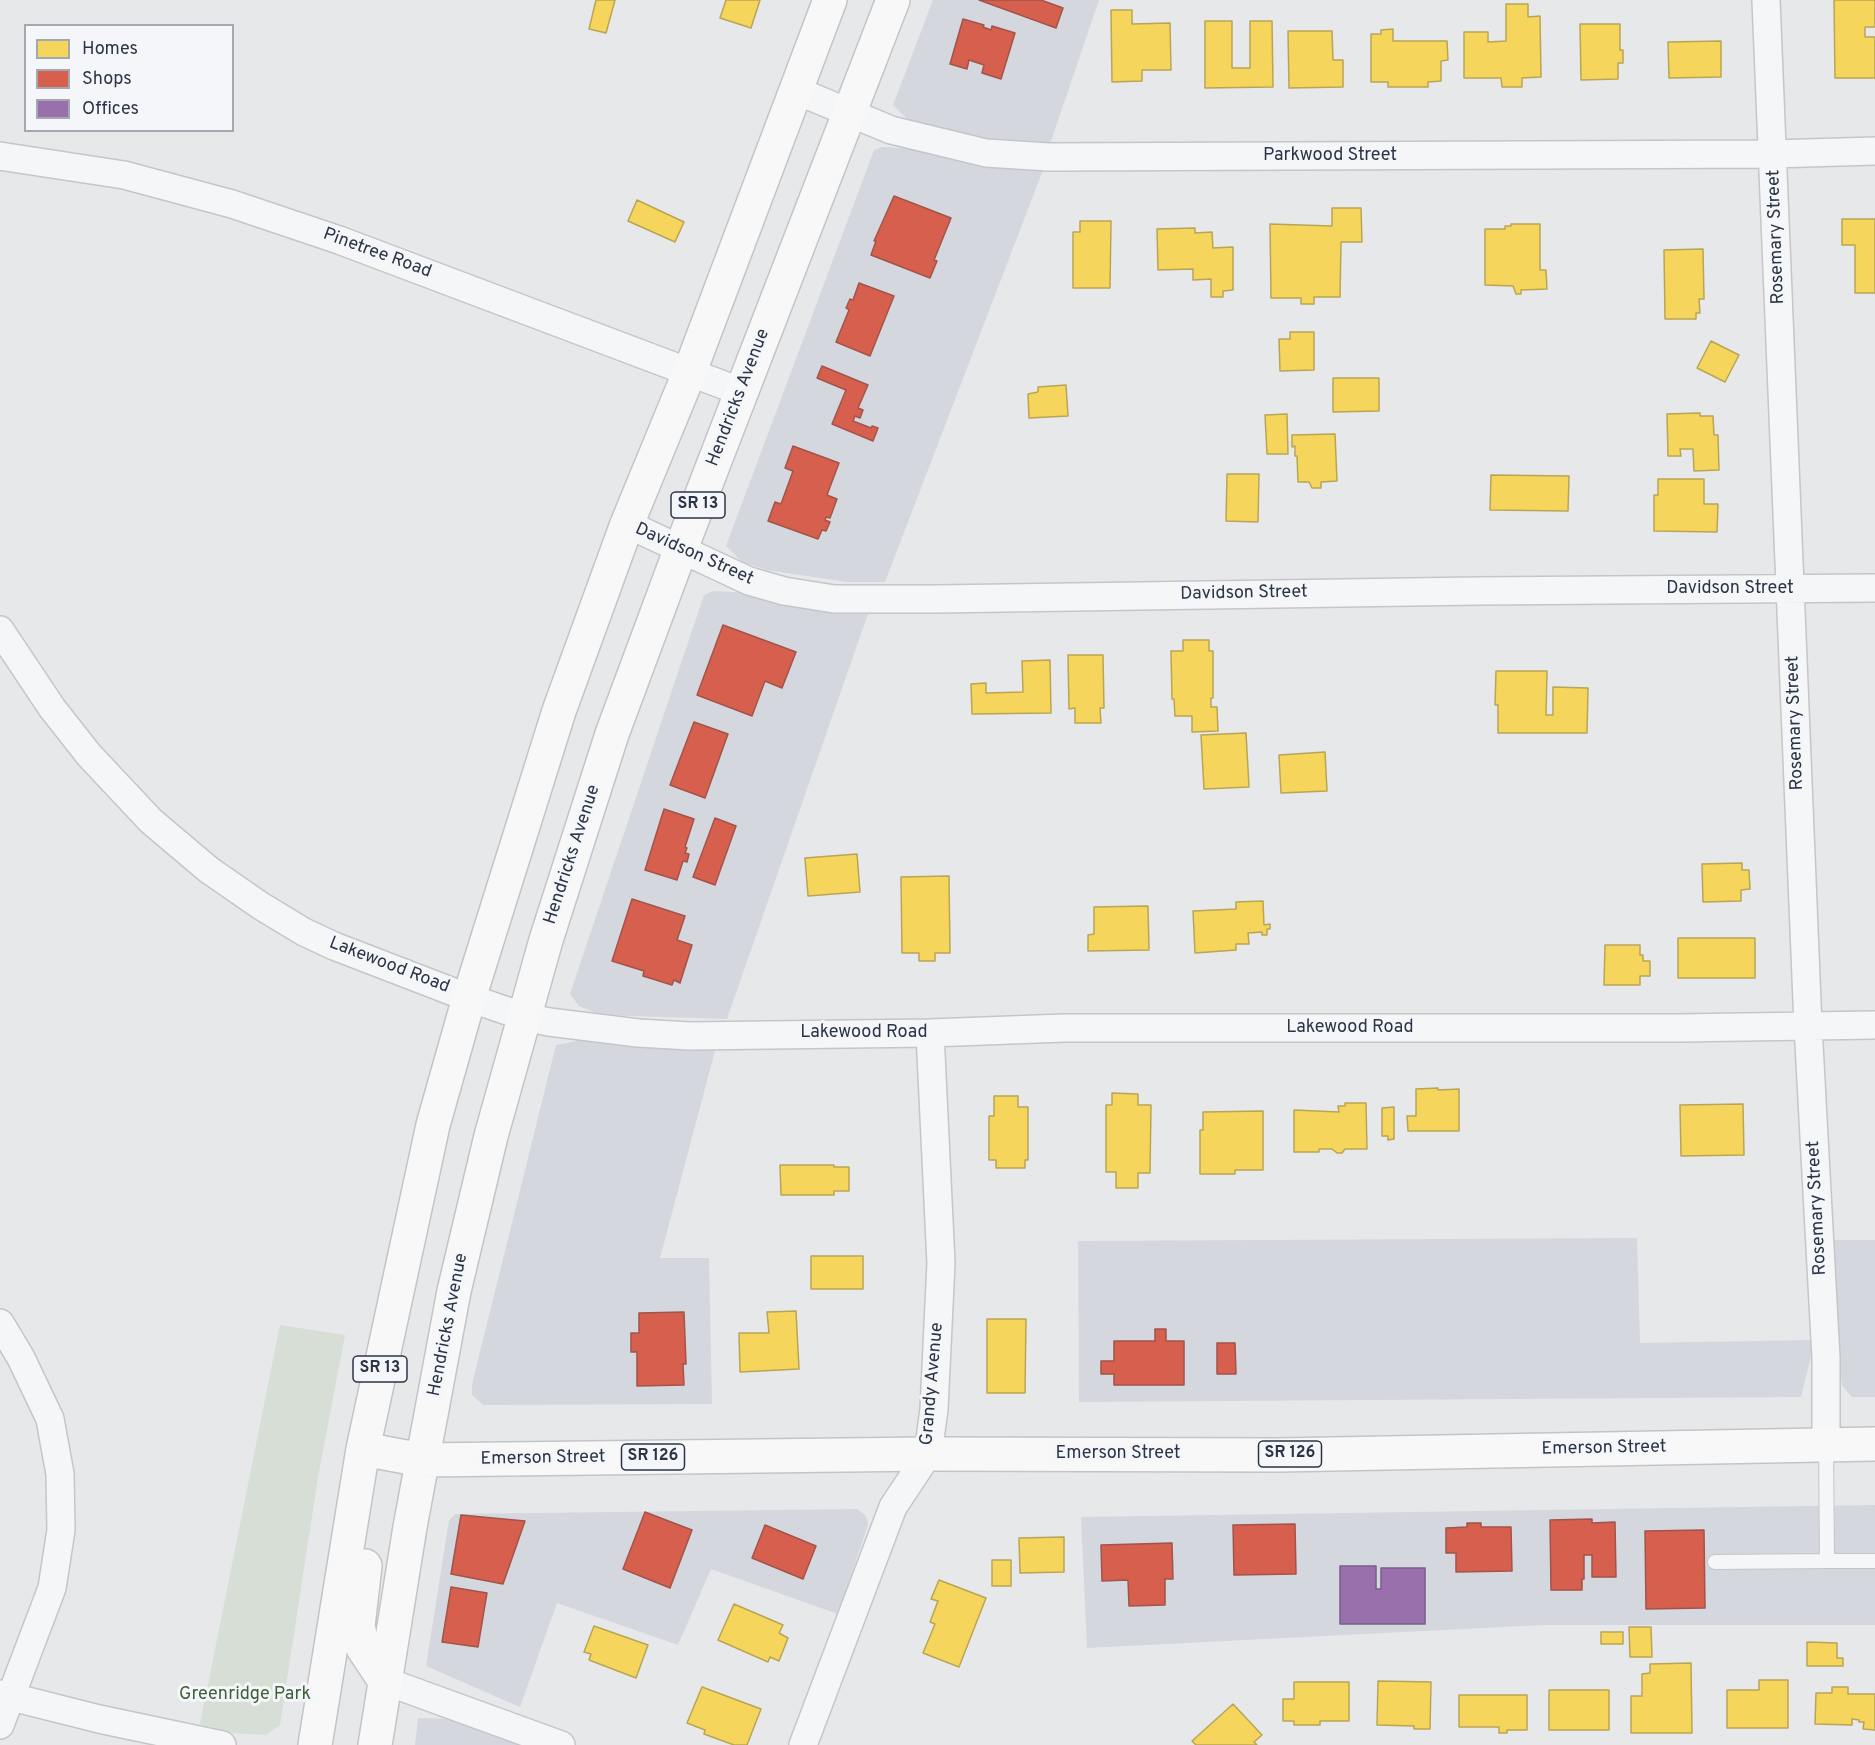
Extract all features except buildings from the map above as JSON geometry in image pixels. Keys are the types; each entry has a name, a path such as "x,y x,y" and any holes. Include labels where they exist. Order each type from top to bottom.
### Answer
{"main road":[{"name":"SR 13","path":"315,1745 361,1464 433,1125 470,998 559,711 627,525 690,371 830,0"},
{"name":"Hendricks Avenue","path":"375,1745 422,1460 454,1291 491,1136 546,940 612,734 680,550 893,0"},
{"name":"Emerson Street","path":"361,1464 422,1460 928,1454 1278,1455 1875,1444"},
{"path":"361,1464 366,1562 358,1626 363,1648 385,1681"}],"street":[{"name":"Rosemary Street","path":"1766,0 1809,1026 1826,1358 1826,1445"},
{"name":"Parkwood Street","path":"795,90 891,130 986,153 1049,156 1773,154 1875,151"},
{"name":"Pinetree Road","path":"0,156 124,175 232,204 339,240 742,392"},
{"name":"Davidson Street","path":"627,525 749,582 784,591 834,599 1875,588"},
{"name":"Lakewood Road","path":"0,630 52,708 89,755 151,821 209,870 261,906 324,941 525,1017 638,1034 678,1035 1064,1028 1875,1025"},
{"name":"Grandy Avenue","path":"803,1745 893,1507 928,1454 934,1409 941,1263 930,1032"},
{"path":"0,1323 21,1358 50,1419 60,1474 61,1530 52,1588 6,1696 0,1725"},
{"path":"385,1681 561,1745"},
{"path":"6,1696 99,1719 222,1745"}],"lane":[{"path":"1826,1445 1827,1561"},
{"path":"1715,1562 1875,1561"}],"shaded area":[{"path":"933,0 1099,0 1049,147 935,131 910,122 893,105"},
{"path":"882,147 914,149 978,165 1043,170 885,582 847,582 767,570 742,562 726,546 874,150"},
{"path":"713,591 753,593 870,608 727,1019 601,1015 579,1006 570,994 704,595"},
{"path":"593,1038 716,1047 660,1258 709,1258 712,1404 483,1405 472,1395 472,1384 556,1045"},
{"path":"1637,1238 1640,1343 1815,1340 1801,1397 1079,1402 1078,1241"},
{"path":"1831,1240 1875,1240 1875,1397 1852,1397 1842,1385 1837,1353"},
{"path":"1875,1505 1875,1625 1543,1625 1087,1648 1081,1517"},
{"path":"857,1509 866,1516 868,1525 838,1614 711,1569 678,1645 557,1603 520,1707 426,1666 449,1520 455,1514"},
{"path":"418,1718 452,1719 521,1745 415,1745"}],"green space":[{"name":"Greenridge Park","path":"280,1325 345,1335 318,1477 280,1725 266,1735 234,1733 200,1724"}]}
